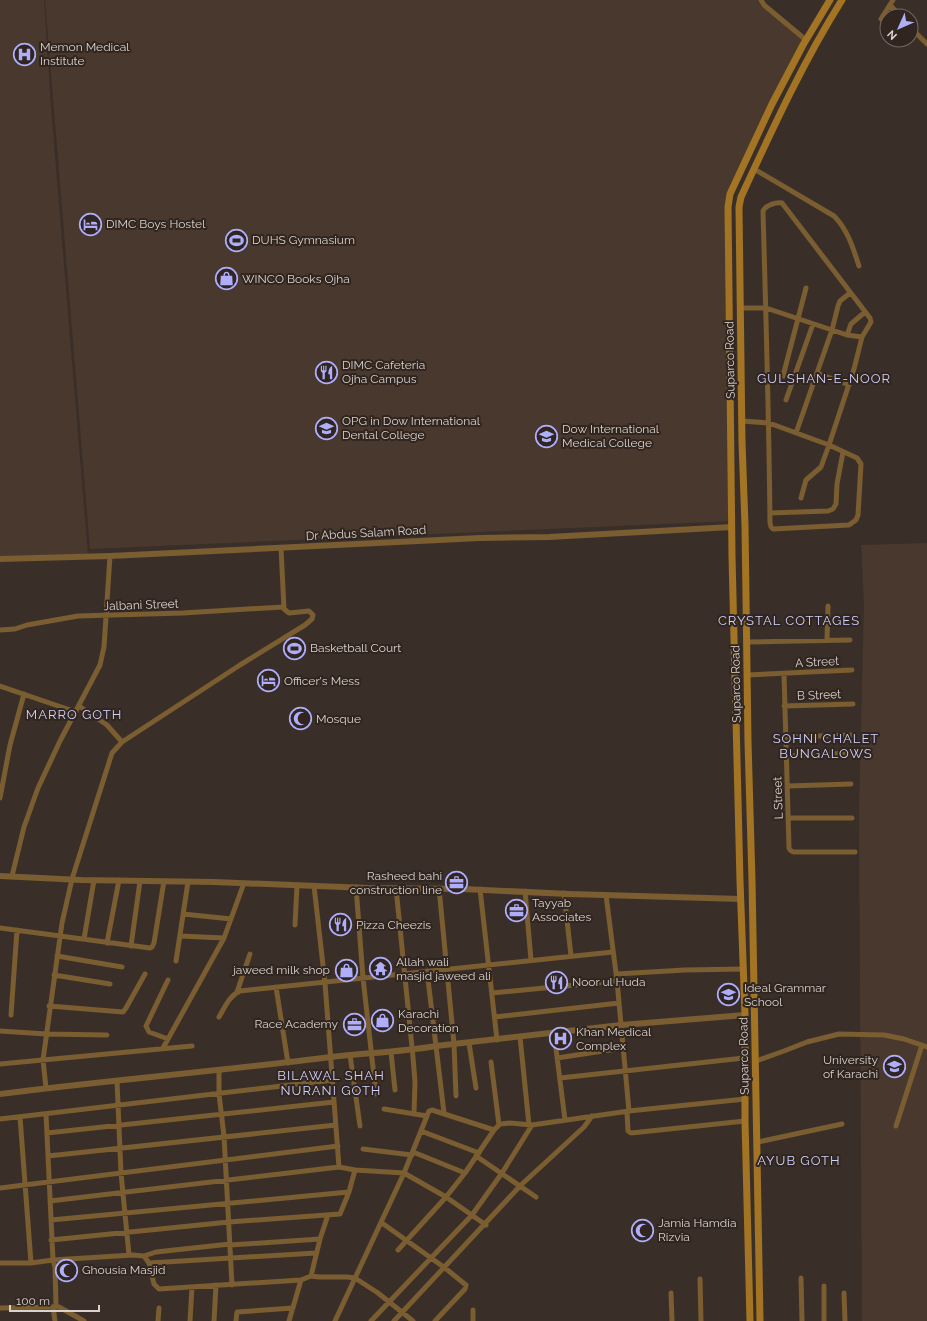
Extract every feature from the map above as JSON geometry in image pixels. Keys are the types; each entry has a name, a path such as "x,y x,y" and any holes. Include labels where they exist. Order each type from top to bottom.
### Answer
{"main road":[{"name":"Suparco Road","path":"750,1321 745,1123 745,1001 741,899 732,527 728,207 730,194 772,104 830,0"},
{"name":"Suparco Road","path":"760,1321 758,1142 742,442 739,207 741,196 776,122 819,38 842,0"},
{"path":"811,32 819,38"},
{"path":"805,43 812,51"},
{"path":"732,442 742,442"},
{"path":"737,742 748,742"},
{"path":"745,1001 754,1001"},
{"path":"745,1123 757,1125"}],"street":[{"path":"888,8 893,0"},
{"path":"764,2 805,43"},
{"path":"890,5 893,8"},
{"path":"919,36 927,44"},
{"path":"754,169 834,216 846,232 859,266"},
{"path":"742,421 769,423 829,445 857,458 861,464 858,515 856,520 849,526 773,529 770,523 769,423 763,211 767,206 779,202 783,204 870,318 870,322 862,337 849,385 829,445 821,467 806,480 801,498"},
{"path":"783,376 806,288"},
{"path":"796,433 832,330 838,306 840,301 850,293"},
{"path":"740,308 766,308 847,335 862,337"},
{"path":"847,335 851,324 865,312"},
{"path":"786,400 813,324"},
{"path":"817,373 849,385"},
{"path":"770,513 831,511 836,504 837,484 843,452"},
{"name":"Dr Abdus Salam Road","path":"0,559 110,556 480,538 550,537 732,527"},
{"path":"281,548 283,607"},
{"path":"12,876 24,827 38,788 60,741 100,665 104,647 110,556"},
{"path":"827,640 828,606"},
{"name":"Jalbani Street","path":"0,630 15,629 27,625 78,616 106,616 283,607 286,612 289,613 309,611 312,614 313,617 305,625 240,665 122,742"},
{"path":"746,642 850,640"},
{"name":"A Street","path":"747,675 852,670"},
{"name":"L Street","path":"784,674 789,848 793,852 855,852"},
{"path":"0,686 76,712"},
{"path":"0,798 10,745 24,694"},
{"name":"B Street","path":"784,706 853,704"},
{"path":"46,1088 43,1060 49,1006 62,923 72,879 112,753 122,742 108,725 79,706"},
{"path":"786,737 852,735"},
{"path":"787,756 853,753"},
{"path":"788,786 851,784"},
{"path":"789,818 852,818"},
{"path":"0,876 314,886 480,889 525,892 741,899"},
{"path":"84,939 94,880"},
{"path":"107,942 119,880"},
{"path":"131,946 140,881"},
{"path":"0,928 150,948 154,946 164,881"},
{"path":"176,961 188,882"},
{"path":"163,1048 224,938 244,883"},
{"path":"295,925 297,885"},
{"path":"314,886 325,983 339,1167"},
{"path":"356,887 363,978 376,1094"},
{"path":"396,888 413,1050 415,1082 414,1114"},
{"path":"439,888 454,1044 456,1096"},
{"path":"480,889 497,1040"},
{"path":"525,892 531,960"},
{"path":"564,893 571,956"},
{"path":"606,895 619,1003 628,1111 628,1131 631,1133 745,1123"},
{"path":"183,914 231,919"},
{"path":"11,1015 17,930"},
{"path":"180,936 224,938"},
{"path":"219,1017 230,998 240,991 613,952"},
{"path":"237,992 250,954"},
{"path":"57,956 122,966"},
{"path":"616,974 685,970 744,969"},
{"path":"427,971 444,1113"},
{"path":"49,1006 122,1012 126,1008 145,974"},
{"path":"54,975 110,984"},
{"path":"168,980 146,1026 150,1032 168,1039"},
{"path":"492,993 616,981"},
{"path":"276,987 288,1063"},
{"path":"495,1017 619,1003"},
{"path":"0,1094 331,1057 413,1050 469,1042 621,1025 745,1015"},
{"path":"0,1031 46,1034 107,1035"},
{"path":"554,1033 565,1120"},
{"path":"756,1061 784,1052 807,1042 839,1034 884,1035 924,1046 896,1126"},
{"path":"371,1321 472,1215 502,1173 530,1125 520,1037"},
{"path":"469,1042 476,1088"},
{"path":"0,1064 192,1046"},
{"path":"557,1058 623,1048"},
{"path":"391,1052 395,1090"},
{"path":"350,1055 360,1126"},
{"path":"560,1078 744,1058"},
{"path":"491,1062 498,1126"},
{"path":"219,1070 219,1094 224,1136 232,1285"},
{"path":"0,1119 333,1080"},
{"path":"117,1081 121,1173 126,1212 128,1255"},
{"path":"398,1250 446,1197 478,1155 494,1130 500,1124 510,1123 530,1125 628,1111 745,1099"},
{"path":"47,1133 334,1102"},
{"path":"384,1109 427,1116"},
{"path":"335,1321 354,1278 382,1223 430,1110 444,1113 494,1130"},
{"path":"46,1114 51,1240 55,1266 55,1321"},
{"path":"394,1321 486,1225 521,1185 584,1127 592,1116"},
{"path":"20,1117 31,1263"},
{"path":"758,1142 842,1124"},
{"path":"48,1156 336,1125"},
{"path":"421,1131 478,1155 536,1196"},
{"path":"0,1188 338,1146"},
{"path":"364,1148 412,1154 465,1173"},
{"path":"50,1201 339,1167 355,1170 404,1173 446,1197 486,1225"},
{"path":"51,1240 229,1222 340,1214 349,1192 355,1170"},
{"path":"51,1220 349,1192"},
{"path":"311,1276 316,1253 328,1215"},
{"path":"382,1223 431,1257 464,1283 466,1287 435,1321"},
{"path":"0,1263 31,1263 128,1255 144,1256 156,1252 320,1239"},
{"path":"150,1263 316,1253"},
{"path":"144,1256 150,1263 154,1284 159,1289 301,1280 311,1276 347,1277 354,1278 378,1293 412,1321"},
{"path":"801,1278 802,1321"},
{"path":"700,1279 701,1321"},
{"path":"289,1321 301,1280"},
{"path":"214,1321 216,1285"},
{"path":"824,1286 824,1321"},
{"path":"190,1321 192,1287"},
{"path":"671,1293 672,1321"},
{"path":"844,1293 845,1321"},
{"path":"0,1308 59,1307 84,1321"},
{"path":"158,1321 159,1308"},
{"path":"236,1321 237,1312 293,1308"},
{"path":"473,1310 473,1321"}],"shaded area":[{"path":"0,0 44,0 51,108 88,555 0,559"},
{"path":"45,0 761,0 805,41 730,194 733,521 90,549"},
{"name":"University of Karachi","path":"927,543 927,1321 862,1321 859,813 864,603 861,545"}],"place":[{"name":"Memon Medical Institute","path":"24,54"},
{"name":"DIMC Boys Hostel","path":"90,224"},
{"name":"DUHS Gymnasium","path":"236,240"},
{"name":"WINCO Books Ojha","path":"227,279"},
{"name":"DIMC Cafeteria Ojha Campus","path":"327,372"},
{"name":"OPG in Dow International Dental College","path":"326,428"},
{"name":"Dow International Medical College","path":"546,436"},
{"name":"Basketball Court","path":"294,648"},
{"name":"Officer's Mess","path":"268,681"},
{"name":"Mosque","path":"301,719"},
{"name":"Rasheed bahi construction line","path":"457,883"},
{"name":"Tayyab Associates","path":"516,910"},
{"name":"Pizza Cheezis","path":"340,925"},
{"name":"Allah wali masjid jaweed ali","path":"381,969"},
{"name":"jaweed milk shop","path":"346,970"},
{"name":"Noor ul Huda","path":"557,982"},
{"name":"Ideal Grammar School","path":"728,995"},
{"name":"Karachi Decoration","path":"382,1021"},
{"name":"Race Academy","path":"354,1024"},
{"name":"Khan Medical Complex","path":"561,1039"},
{"name":"University of Karachi","path":"894,1067"},
{"name":"Jamia Hamdia Rizvia","path":"643,1230"},
{"name":"Ghousia Masjid","path":"67,1270"}],"district":[{"name":"GULSHAN-E-NOOR","path":"824,378"},
{"name":"CRYSTAL COTTAGES","path":"789,620"},
{"name":"MARRO GOTH","path":"74,714"},
{"name":"SOHNI CHALET BUNGALOWS","path":"826,746"},
{"name":"BILAWAL SHAH NURANI GOTH","path":"331,1082"},
{"name":"AYUB GOTH","path":"799,1160"}]}
